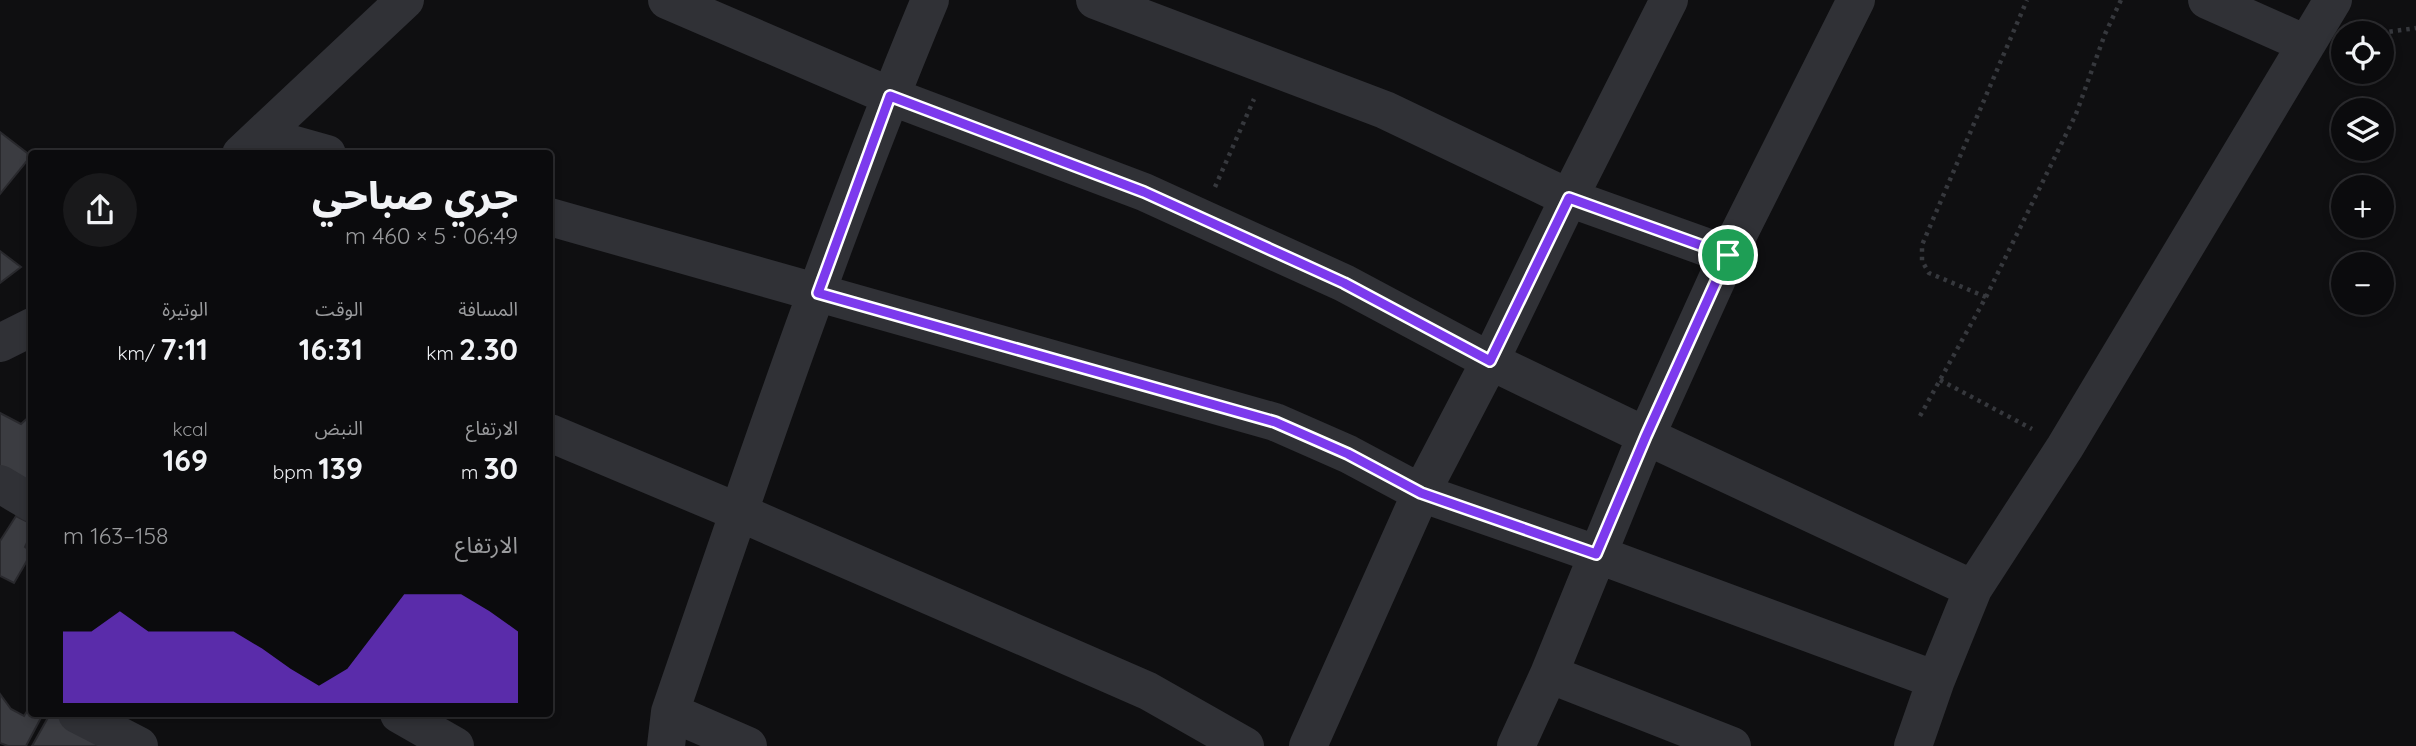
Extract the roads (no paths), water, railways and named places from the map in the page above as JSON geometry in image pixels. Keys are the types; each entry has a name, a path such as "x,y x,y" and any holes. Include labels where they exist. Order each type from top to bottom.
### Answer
{"street":[{"path":"252,145 405,0"},
{"path":"667,0 890,96 1144,192 1344,283 1490,361 1973,589"},
{"path":"748,746 668,729 738,512 890,96 930,0"},
{"path":"1095,0 1385,110 1569,198 1728,255"},
{"path":"1308,746 1421,493 1490,361 1669,0"},
{"path":"1516,746 1549,674 1646,436 1728,255 1856,0"},
{"path":"2207,0 2306,44"},
{"path":"1913,746 1973,589 2065,447 2333,0"},
{"path":"252,145 294,150"},
{"path":"553,218 1275,422 1348,454 1421,493 1596,554 1936,680"},
{"path":"0,343 28,329"},
{"path":"553,434 1148,691 1245,746"},
{"path":"0,484 28,501"},
{"path":"1549,674 1732,746"},
{"path":"83,717 139,746"},
{"path":"404,717 455,746"}]}
